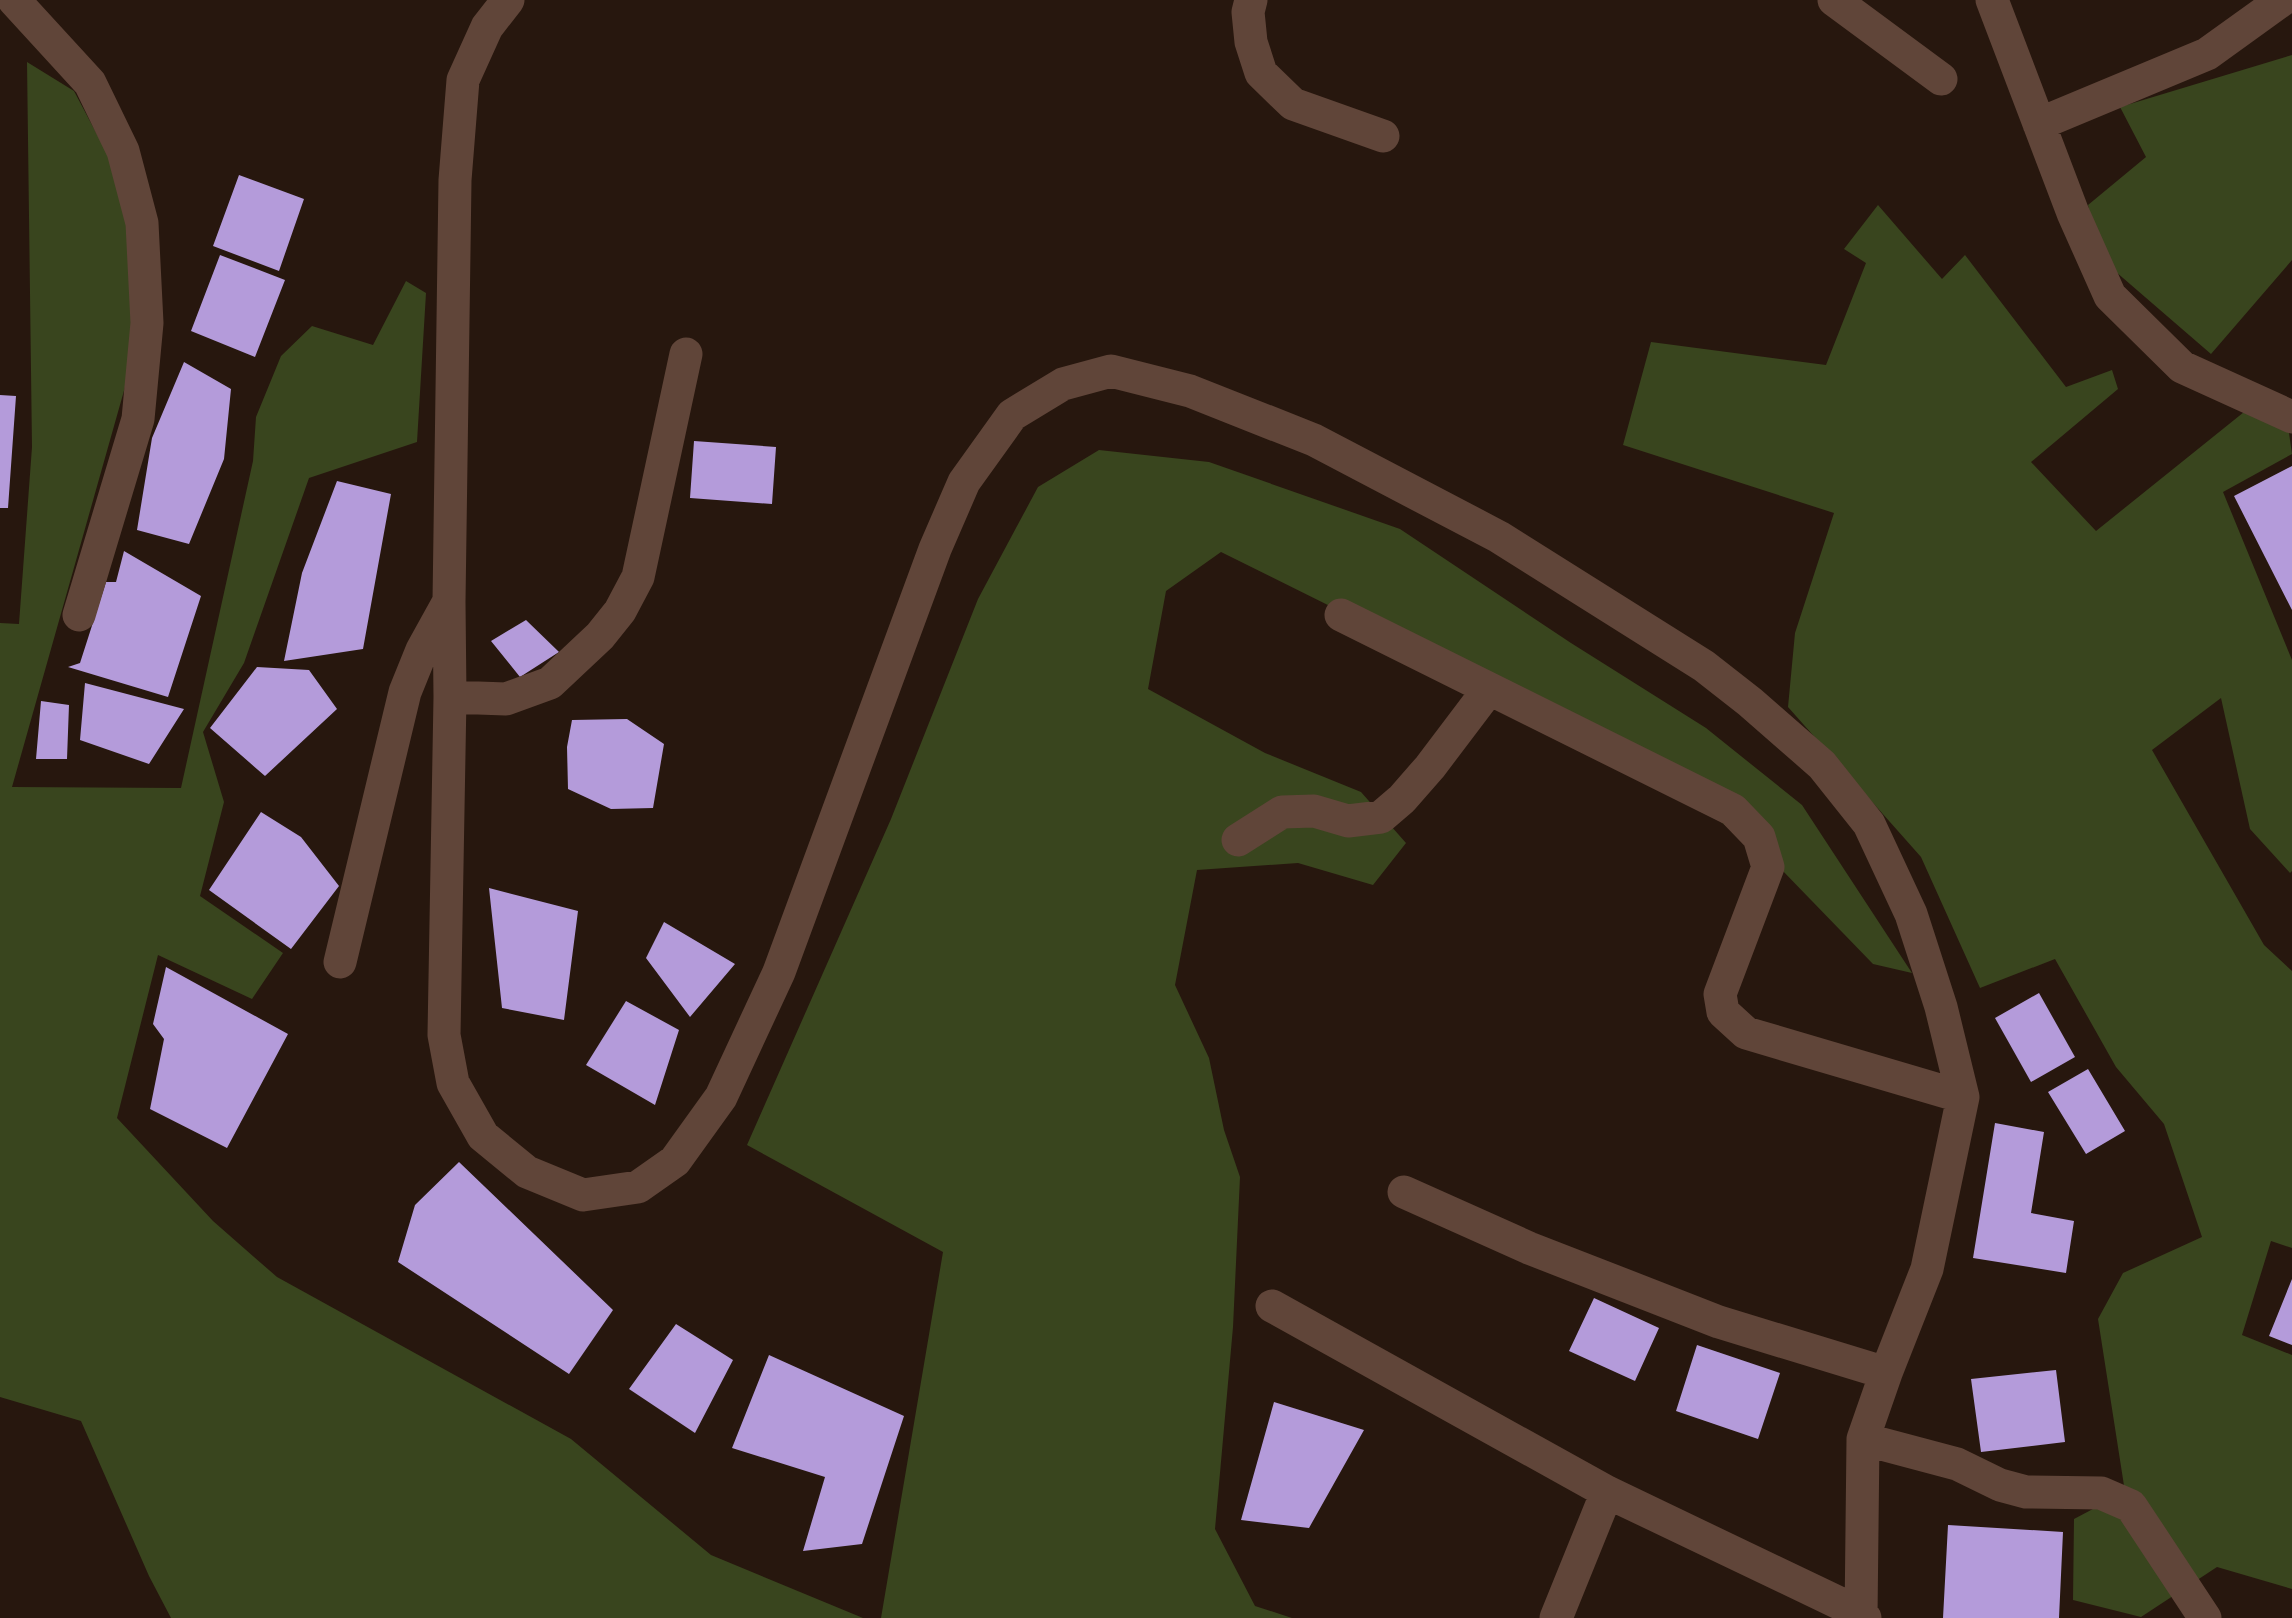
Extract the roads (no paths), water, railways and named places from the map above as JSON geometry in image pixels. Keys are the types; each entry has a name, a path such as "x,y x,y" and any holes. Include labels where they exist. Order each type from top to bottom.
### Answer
{"street":[{"path":"14,0 90,83 123,151 142,223 147,323 138,419 79,615"},
{"path":"508,0 487,27 463,80 455,180 444,1035 453,1083 483,1136 527,1172 583,1195 638,1187 675,1161 722,1097 770,993 935,549 964,482 1012,415 1063,384 1111,371 1190,391 1314,440 1499,537 1704,666 1750,702 1822,765 1869,824 1911,914 1941,1007 1963,1097 1927,1269 1863,1439 1863,1617 1607,1492 1272,1306"},
{"path":"1251,0 1248,12 1251,42 1261,73 1293,104 1383,136"},
{"path":"1834,0 1941,79"},
{"path":"1992,0 2073,213 2110,296 2182,367 2292,417"},
{"path":"2039,124 2207,54 2282,0"},
{"path":"450,697 506,699 550,683 600,636 620,611 638,577 686,354"},
{"path":"340,962 405,692 422,650 449,602"},
{"path":"1341,615 1733,810 1760,837 1768,867 1720,994 1723,1012 1746,1033 1963,1097"},
{"path":"1238,840 1282,812 1314,811 1348,821 1381,817 1402,799 1430,767 1489,688"},
{"path":"1404,1192 1529,1248 1719,1322 1886,1373"},
{"path":"1863,1439 1957,1464 2000,1485 2026,1492 2101,1493 2131,1506 2205,1618"},
{"path":"1556,1618 1607,1492"}]}
